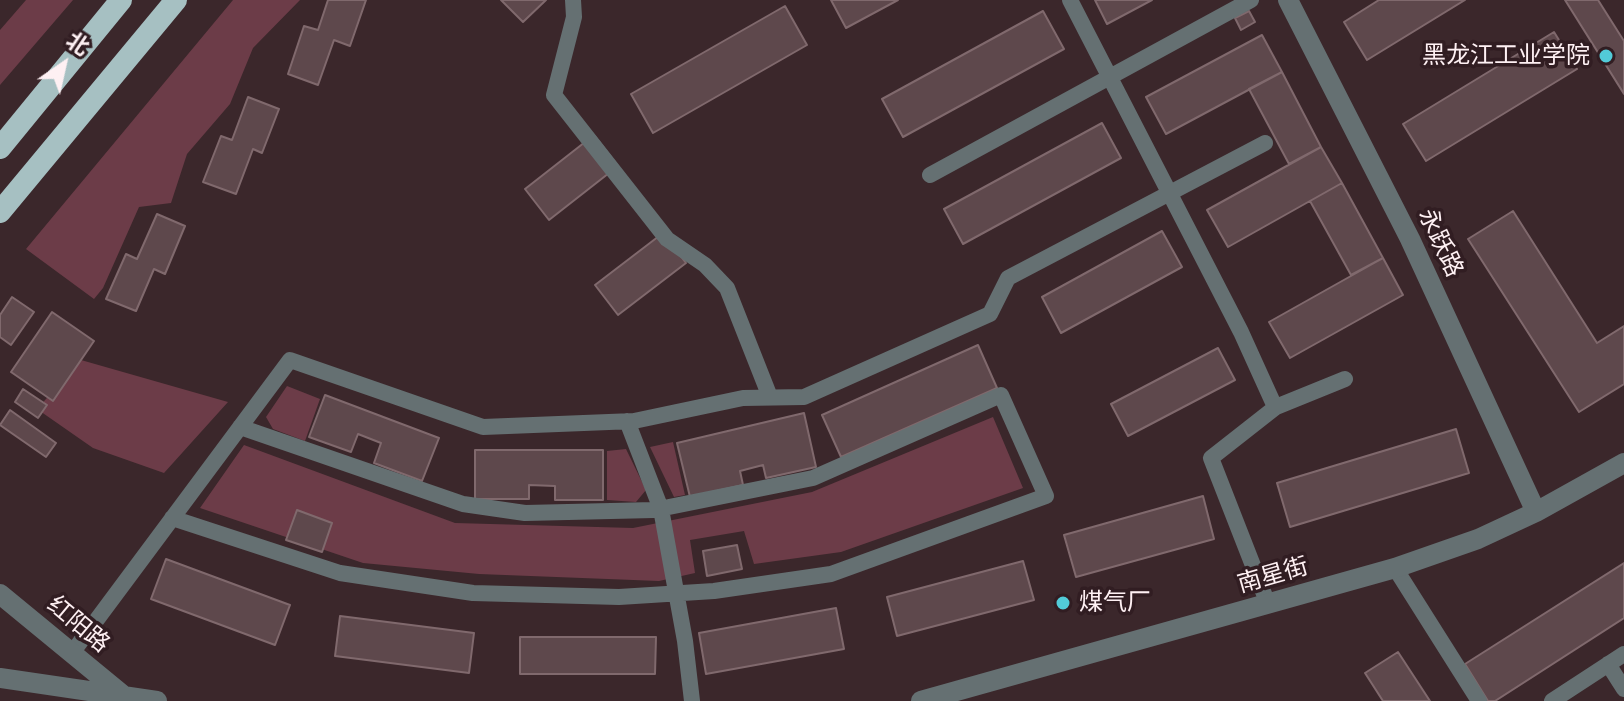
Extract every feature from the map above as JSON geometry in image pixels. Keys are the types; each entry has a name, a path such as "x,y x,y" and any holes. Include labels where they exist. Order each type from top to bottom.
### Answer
{"highway":[{"path":"0,148 121,0"},
{"path":"0,212 176,0"}],"street":[{"path":"573,0 574,17 554,95 639,198 667,239 705,265 727,288 770,397"},
{"path":"1070,0 1171,192 1275,407"},
{"path":"930,175 1251,0"},
{"name":"永跃路","path":"1288,0 1410,239 1536,512"},
{"path":"72,653 290,360 483,427 627,421 743,398 804,397 990,314 1008,278 1265,143"},
{"path":"1268,604 1211,458 1275,407 1345,379"},
{"path":"172,518 340,573 473,593 619,597 831,574 1046,496 1001,395 813,478 661,509 525,513 463,504 240,427"},
{"path":"627,421 661,509 677,593 692,701"},
{"name":"南星街","path":"921,701 1395,568 1478,539 1536,512 1624,463"},
{"path":"1395,568 1479,701"},
{"name":"红阳路","path":"0,594 124,696"},
{"path":"1552,701 1624,654"},
{"path":"1608,664 1624,689"},
{"path":"0,678 157,701"}],"shaded area":[{"path":"26,0 73,0 0,85 0,30"},
{"path":"233,0 300,0 253,48 230,104 187,154 171,203 139,207 103,288 94,299 26,249"},
{"path":"81,360 228,402 164,473 93,448 37,409"},
{"path":"287,386 320,399 305,441 273,429 266,417"},
{"path":"993,417 1023,488 841,552 754,564 744,531 690,540 695,573 659,581 479,574 363,563 200,508 244,445 455,523 633,528 812,492"},
{"path":"673,442 685,495 674,497 650,447"},
{"path":"626,449 646,490 636,502 607,500 607,451"}],"building":[{"path":"328,0 366,0 350,46 334,40 318,85 288,74 304,26 318,30"},
{"path":"501,0 546,0 523,22"},
{"path":"831,0 898,0 846,28"},
{"path":"1095,0 1152,0 1107,24"},
{"path":"1379,0 1465,0 1367,60 1344,22"},
{"path":"1565,0 1598,0 1624,41 1624,94"},
{"path":"785,6 807,45 653,133 631,94"},
{"path":"1043,11 1064,49 903,137 882,99"},
{"path":"1249,11 1255,22 1241,30 1235,18"},
{"path":"1554,32 1577,69 1426,161 1403,124"},
{"path":"1262,35 1282,72 1166,134 1146,97"},
{"path":"1282,72 1321,147 1289,164 1249,89"},
{"path":"248,97 279,109 262,153 253,149 236,194 203,182 221,136 232,140"},
{"path":"1102,123 1121,158 963,244 944,209"},
{"path":"594,135 618,166 549,220 525,189"},
{"path":"1321,147 1342,183 1228,247 1207,210"},
{"path":"1342,183 1383,258 1351,275 1310,201"},
{"path":"1513,211 1597,343 1624,326 1624,384 1579,412 1468,239"},
{"path":"157,214 185,226 165,274 154,269 136,311 106,299 126,254 137,259"},
{"path":"1162,231 1182,267 1061,333 1042,297"},
{"path":"663,233 686,263 618,315 595,285"},
{"path":"1383,258 1403,295 1290,358 1269,322"},
{"path":"12,297 34,312 11,345 0,337 0,315"},
{"path":"52,312 94,341 53,401 11,372"},
{"path":"978,345 997,388 841,457 822,415"},
{"path":"1218,348 1235,380 1128,436 1111,404"},
{"path":"23,389 47,405 38,418 15,402"},
{"path":"325,395 439,438 422,481 374,463 381,443 358,434 351,452 309,437"},
{"path":"10,410 56,443 46,457 0,425"},
{"path":"804,413 816,467 766,478 763,465 740,471 743,485 690,497 677,443"},
{"path":"1456,429 1469,473 1290,527 1277,483"},
{"path":"475,450 603,450 603,500 555,500 555,486 529,485 529,499 475,499"},
{"path":"1203,496 1214,539 1076,577 1064,535"},
{"path":"297,510 332,523 322,552 286,540"},
{"path":"737,545 742,569 707,576 703,551"},
{"path":"166,559 290,605 275,645 151,599"},
{"path":"1023,561 1034,600 897,636 887,597"},
{"path":"1624,563 1624,618 1495,701 1488,701 1465,664"},
{"path":"836,608 844,649 706,674 699,633"},
{"path":"340,616 474,633 469,673 335,656"},
{"path":"520,637 656,637 655,674 520,674"},
{"path":"1398,652 1430,701 1383,701 1365,673"}],"place":[{"name":"黑龙江工业学院","path":"1606,56"},
{"name":"煤气厂","path":"1063,603"}]}
